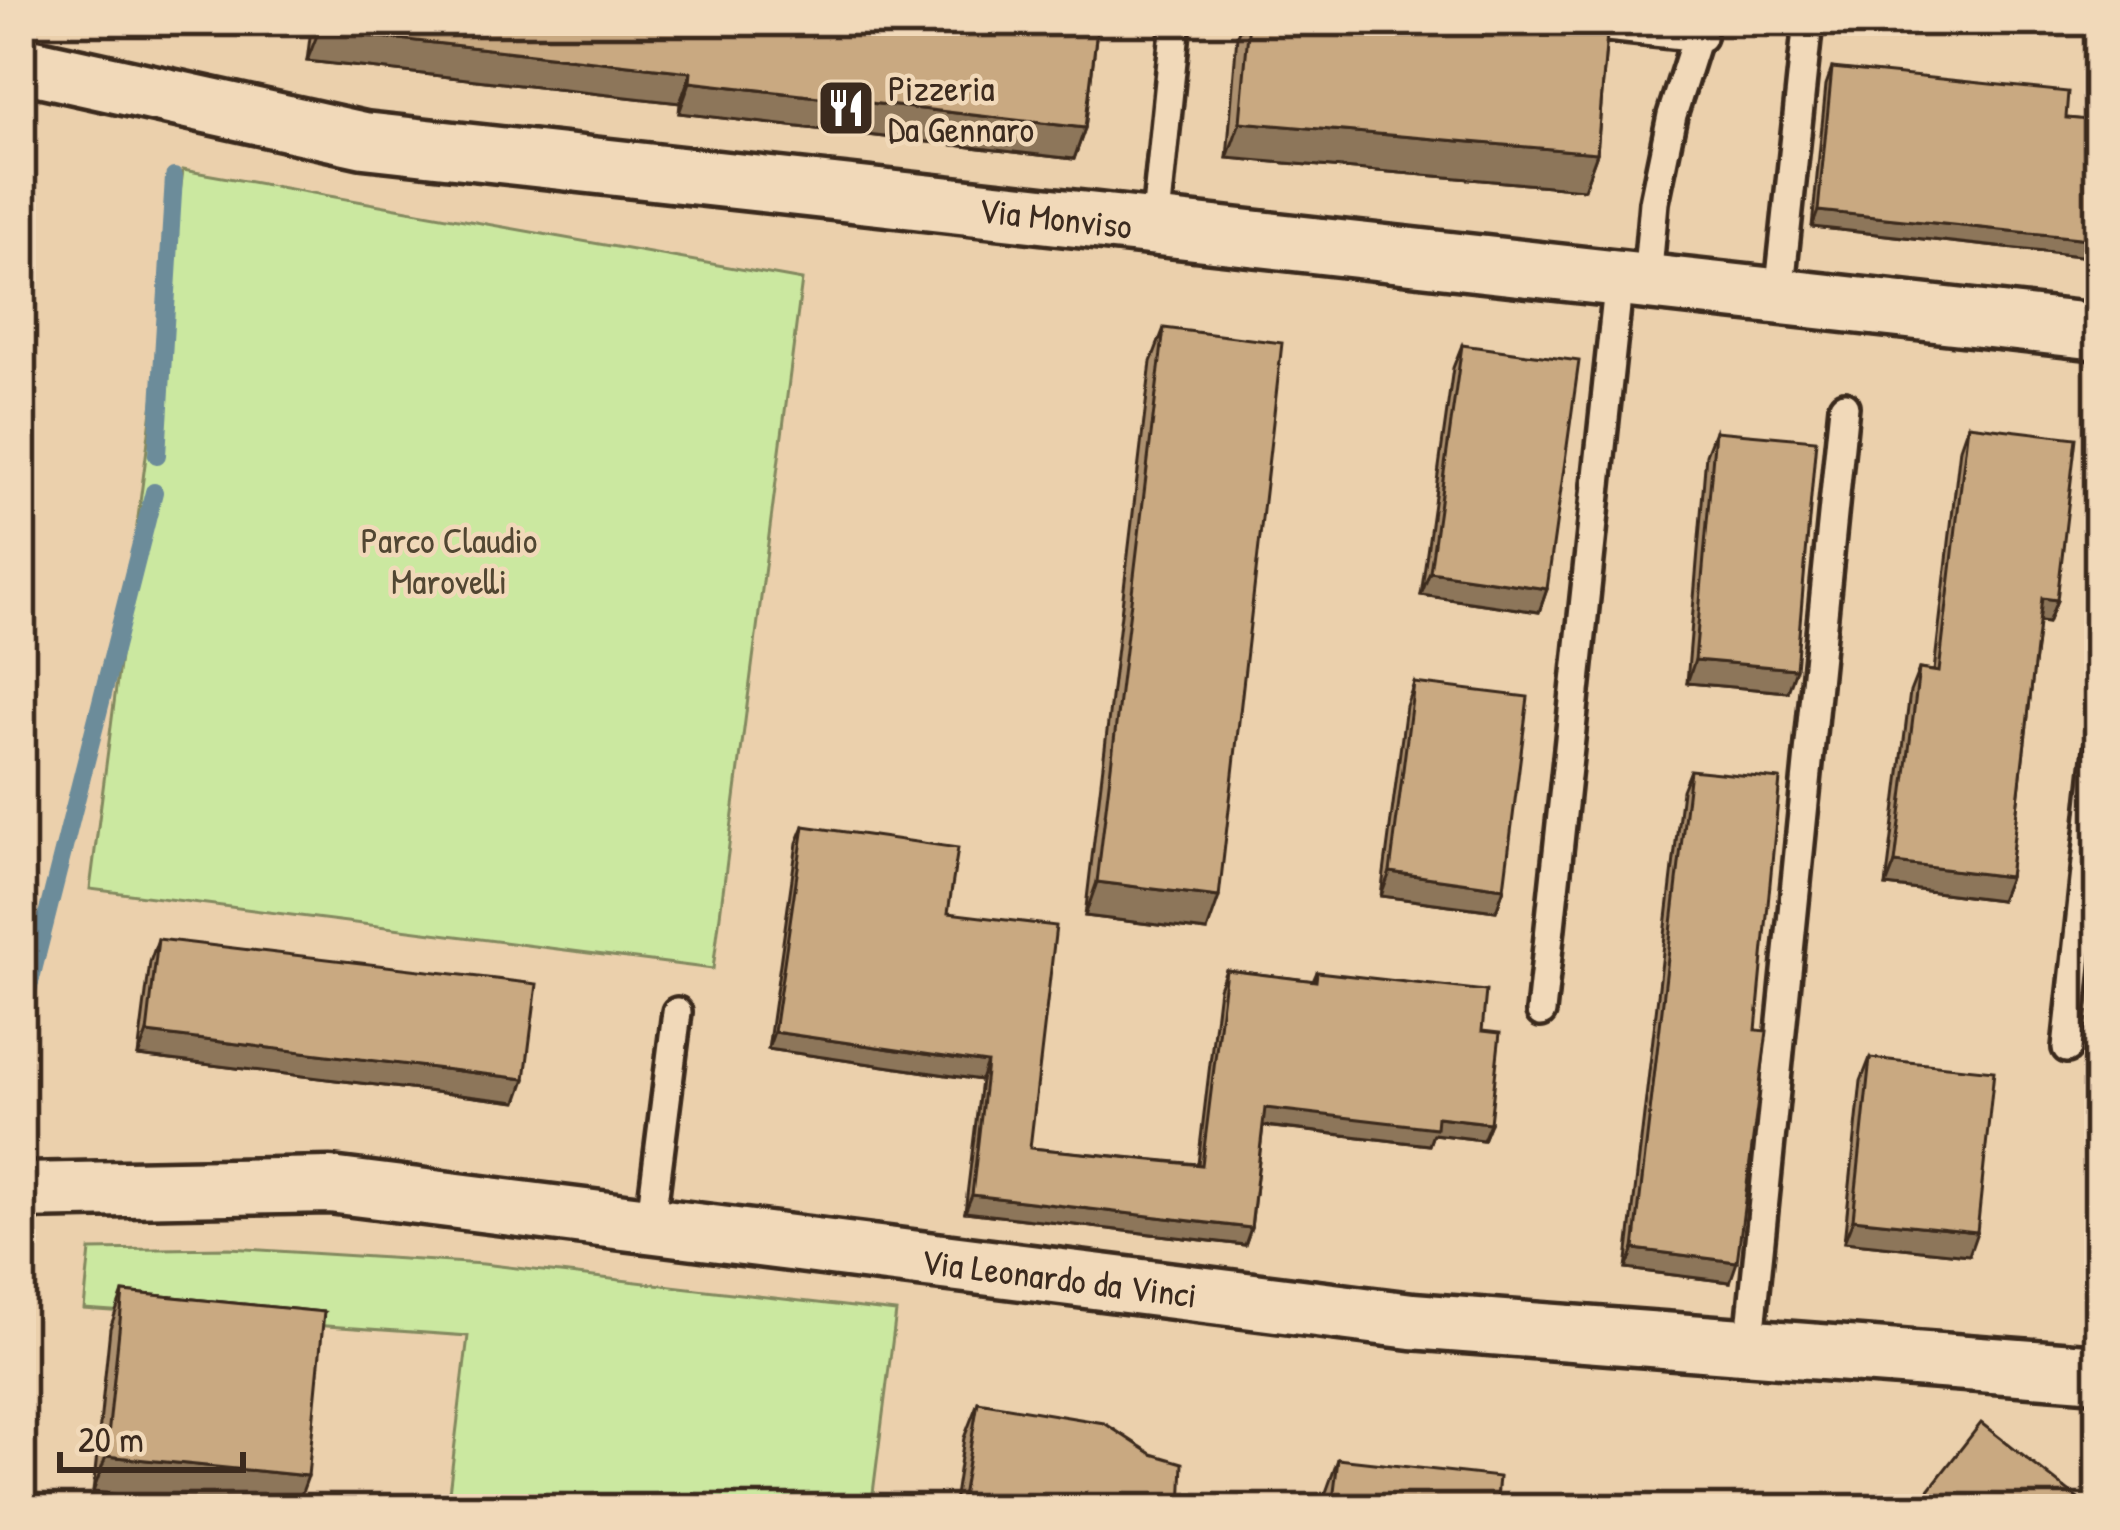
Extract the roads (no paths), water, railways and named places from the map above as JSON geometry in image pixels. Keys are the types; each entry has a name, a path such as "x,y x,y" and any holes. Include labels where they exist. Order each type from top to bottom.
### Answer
{"street":[{"name":"Via Monviso","path":"21,64 364,140 2099,332"},
{"name":"Via Leonardo da Vinci","path":"21,1191 330,1185 1412,1321 2099,1373"}],"lane":[{"path":"1155,228 1176,21"},
{"path":"1541,1012 1633,280 1668,137 1702,29 1550,21"},
{"path":"1779,296 1808,21"},
{"path":"1749,1349 1844,406"},
{"path":"2067,1048 2099,750"},
{"path":"650,1226 677,1012"}],"waterway":[{"path":"157,455 174,177"},
{"path":"21,1018 154,492"}],"place":[{"name":"Pizzeria Da Gennaro","path":"846,108"}],"park label":[{"name":"Parco Claudio Marovelli","path":"449,560"}]}
